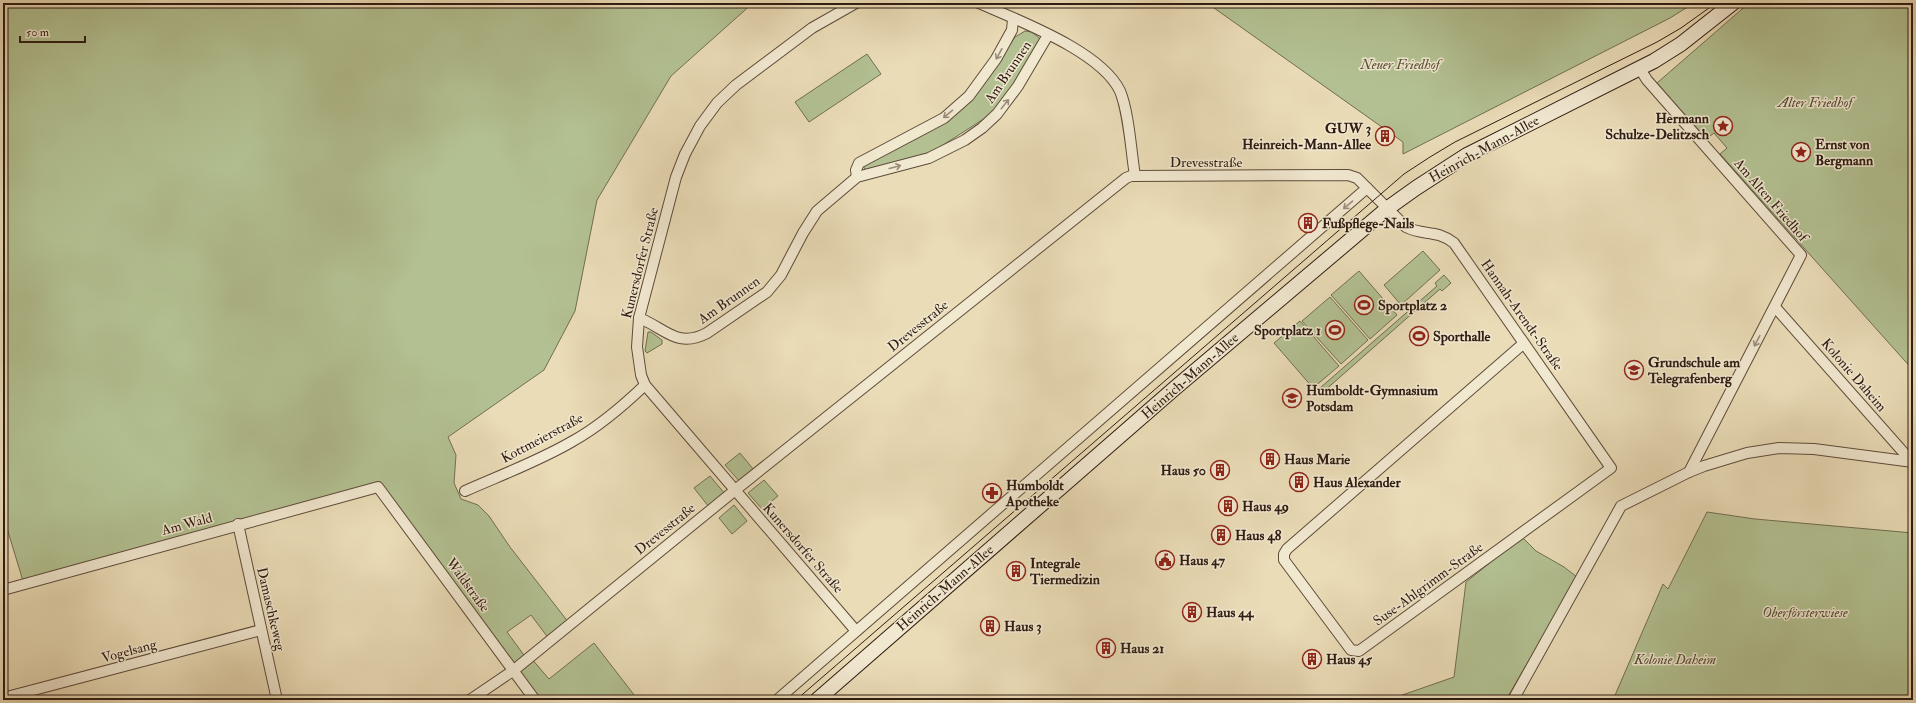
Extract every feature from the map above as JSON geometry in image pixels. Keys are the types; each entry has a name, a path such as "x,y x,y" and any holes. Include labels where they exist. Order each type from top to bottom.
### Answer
{"main road":[{"name":"Heinrich-Mann-Allee","path":"816,700 1175,388 1388,208 1467,155 1640,69 1681,44 1733,3"}],"street":[{"name":"Kunersdorfer Straße","path":"856,3 812,28 736,85 717,103 700,126 685,154 676,177 639,318 637,347 641,375 645,385 856,631"},
{"path":"979,3 1048,35 1096,62 1108,73 1117,86 1124,103 1135,176"},
{"name":"Am Brunnen","path":"857,177 856,170 859,163 944,118 969,96 987,74 996,59 1012,30 1013,19"},
{"name":"Am Brunnen","path":"639,318 661,329 676,339 688,340 698,338 766,292 781,275 805,228 817,211 857,177 929,158 964,140 982,128 997,114 1018,86 1048,35"},
{"name":"Am Alten Friedhof","path":"1640,69 1652,86 1801,255 1689,472"},
{"name":"Drevesstraße","path":"470,700 514,670 735,490 1126,178 1135,176 1348,175 1357,178 1388,208"},
{"name":"Heinrich-Mann-Allee","path":"777,700 1367,188"},
{"name":"Hannah-Arendt-Straße","path":"1388,208 1406,227 1414,231 1438,234 1454,243 1611,468"},
{"name":"Kolonie Daheim","path":"1775,306 1913,462"},
{"name":"Suse-Ahlgrimm-Straße","path":"1524,343 1287,549 1284,554 1284,560 1351,650 1359,651 1611,468"},
{"name":"Kottmeierstraße","path":"465,491 531,463 574,441 613,414 645,385"},
{"name":"Kolonie Daheim","path":"1513,700 1621,506 1689,472 1747,453 1779,448 1814,449 1913,462"},
{"name":"Am Wald","path":"3,590 238,524 378,487"},
{"name":"Waldstraße","path":"378,487 536,700"},
{"name":"Damaschkeweg","path":"238,524 277,700"},
{"name":"Vogelsang","path":"3,698 261,630"}],"green space":[{"path":"3,3 753,3 671,76 597,200 575,311 544,370 448,437 456,455 454,483 461,499 478,505 489,516 510,547 569,623 549,639 531,615 507,632 526,658 513,668 381,484 23,581 3,515"},
{"name":"Neuer Friedhof","path":"1207,3 1694,3 1670,18 1403,154 1403,142"},
{"name":"Alter Friedhof","path":"1749,3 1913,3 1913,370 1720,154 1727,148 1714,133 1706,139 1657,83"},
{"path":"1025,31 1032,32 1040,39 1017,84 993,113 929,154 867,172 863,166 921,136 949,119 993,69 1015,37"},
{"path":"867,54 881,74 809,122 795,102"},
{"path":"1423,251 1440,270 1401,305 1384,285"},
{"name":"Sportplatz 2","path":"1359,271 1397,315 1370,339 1331,295"},
{"path":"1444,275 1451,283 1442,291 1440,289 1323,392 1320,388 1437,286 1435,283"},
{"name":"Sportplatz 1","path":"1330,297 1368,340 1341,364 1302,321"},
{"path":"1300,321 1339,366 1313,388 1274,343"},
{"path":"648,332 651,332 662,340 662,344 647,353 645,351"},
{"path":"740,453 754,470 740,482 725,465"},
{"path":"710,476 725,494 709,507 694,488"},
{"path":"764,480 778,496 762,509 748,493"},
{"path":"734,505 747,521 732,534 719,518"},
{"name":"Oberförsterwiese","path":"1707,512 1755,519 1913,533 1913,700 1613,700 1663,584 1668,589"},
{"path":"1522,537 1536,551 1564,567 1577,577 1506,700 1388,700 1454,677 1466,582"},
{"path":"594,643 638,700 537,700 515,671 531,658 549,679"}],"tram line":[{"path":"796,700 1404,174 1455,142 1657,42 1681,28 1716,3"}],"place":[{"name":"Hermann Schulze-Delitzsch","path":"1723,126"},
{"name":"GUW 3 Heinreich-Mann-Allee","path":"1385,136"},
{"name":"Ernst von Bergmann","path":"1801,152"},
{"name":"Fußpflege-Nails","path":"1308,223"},
{"name":"Sportplatz 2","path":"1364,305"},
{"name":"Sportplatz 1","path":"1335,330"},
{"name":"Sporthalle","path":"1419,336"},
{"name":"Grundschule am Telegrafenberg","path":"1634,370"},
{"name":"Humboldt-Gymnasium Potsdam","path":"1292,398"},
{"name":"Haus Marie","path":"1270,459"},
{"name":"Haus 50","path":"1220,470"},
{"name":"Haus Alexander","path":"1299,482"},
{"name":"Humboldt Apotheke","path":"992,493"},
{"name":"Haus 49","path":"1228,506"},
{"name":"Haus 48","path":"1221,535"},
{"name":"Haus 47","path":"1165,560"},
{"name":"Integrale Tiermedizin","path":"1016,571"},
{"name":"Haus 44","path":"1192,612"},
{"name":"Haus 3","path":"990,626"},
{"name":"Haus 21","path":"1106,648"},
{"name":"Haus 45","path":"1312,659"}]}
